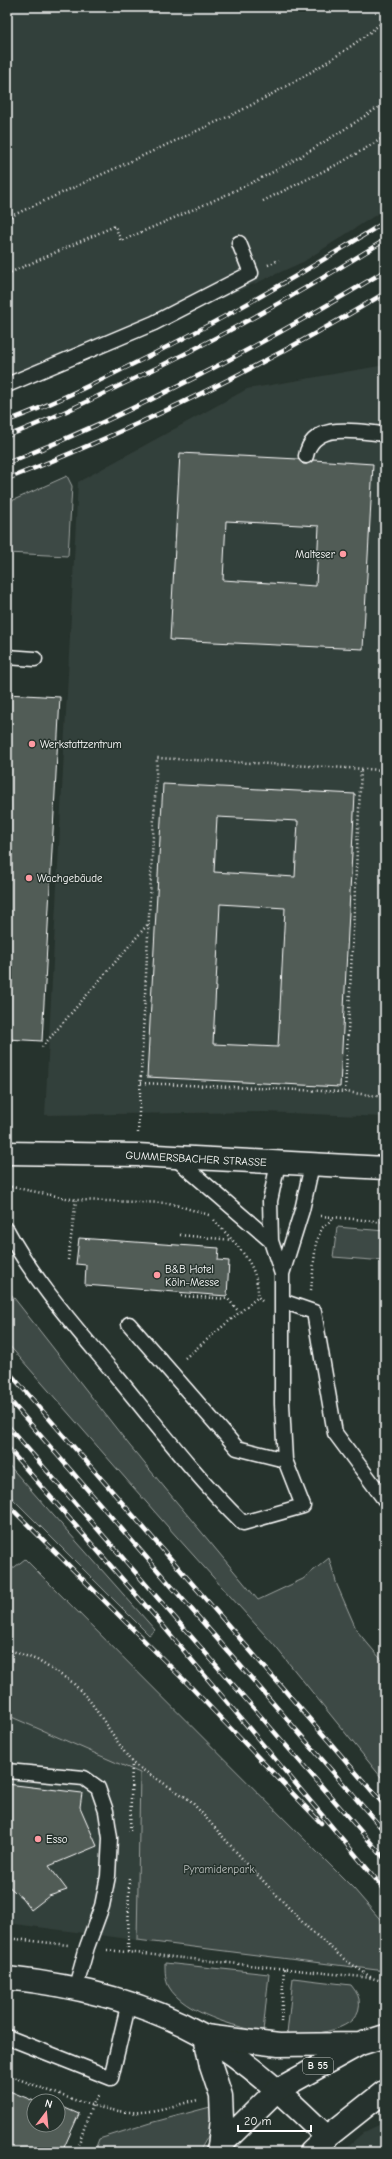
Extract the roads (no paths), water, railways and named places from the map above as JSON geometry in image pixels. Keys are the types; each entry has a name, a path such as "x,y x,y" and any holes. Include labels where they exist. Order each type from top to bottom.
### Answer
{"main road":[{"name":"GUMMERSBACHER STRASSE","path":"7,1153 137,1155 385,1168"},
{"path":"7,1978 75,1990 129,2002 165,2016 205,2036 258,2074 326,2137"},
{"path":"205,2036 279,2045 360,2044"},
{"path":"205,2036 211,2066 220,2096 222,2119 218,2149"},
{"name":"B 55","path":"218,2149 276,2090 360,2044 385,2036"},
{"path":"311,2152 326,2137 385,2091"}],"lane":[{"path":"7,385 154,323 251,272 239,244"},
{"path":"306,456 313,440 320,434 332,431 385,434"},
{"path":"7,657 35,659"},
{"path":"174,1157 270,1241"},
{"path":"278,1163 270,1201 270,1241 282,1274"},
{"path":"7,1230 29,1268 87,1342 214,1495 243,1523 303,1506 286,1460 282,1404 282,1274 302,1210 312,1165"},
{"path":"282,1301 314,1312 335,1433 384,1499"},
{"path":"129,1324 237,1448 286,1460"},
{"path":"7,1771 84,1778 98,1788 106,1811 110,1838 108,1876 102,1906 87,1947 75,1990"},
{"path":"7,2038 111,2078 129,2002"}],"railway":[{"path":"7,421 75,392 150,356 285,282 385,222"},
{"path":"7,436 80,405 223,334 321,279 385,240"},
{"path":"7,463 57,443 200,375 293,325 385,271"},
{"path":"7,479 104,439 200,394 340,320 385,293"},
{"path":"7,1370 385,1806"},
{"path":"7,1397 385,1832"},
{"path":"7,1425 385,1859"},
{"path":"7,1447 159,1621 385,1890"},
{"path":"7,1504 189,1685 321,1823"}],"place":[{"name":"Malteser","path":"343,554"},
{"name":"Werkstattzentrum","path":"32,744"},
{"name":"Wachgebäude","path":"29,878"},
{"name":"B&B Hotel Köln-Messe","path":"157,1275"},
{"name":"Esso","path":"38,1839"}],"park label":[{"name":"Pyramidenpark","path":"219,1869"}]}
